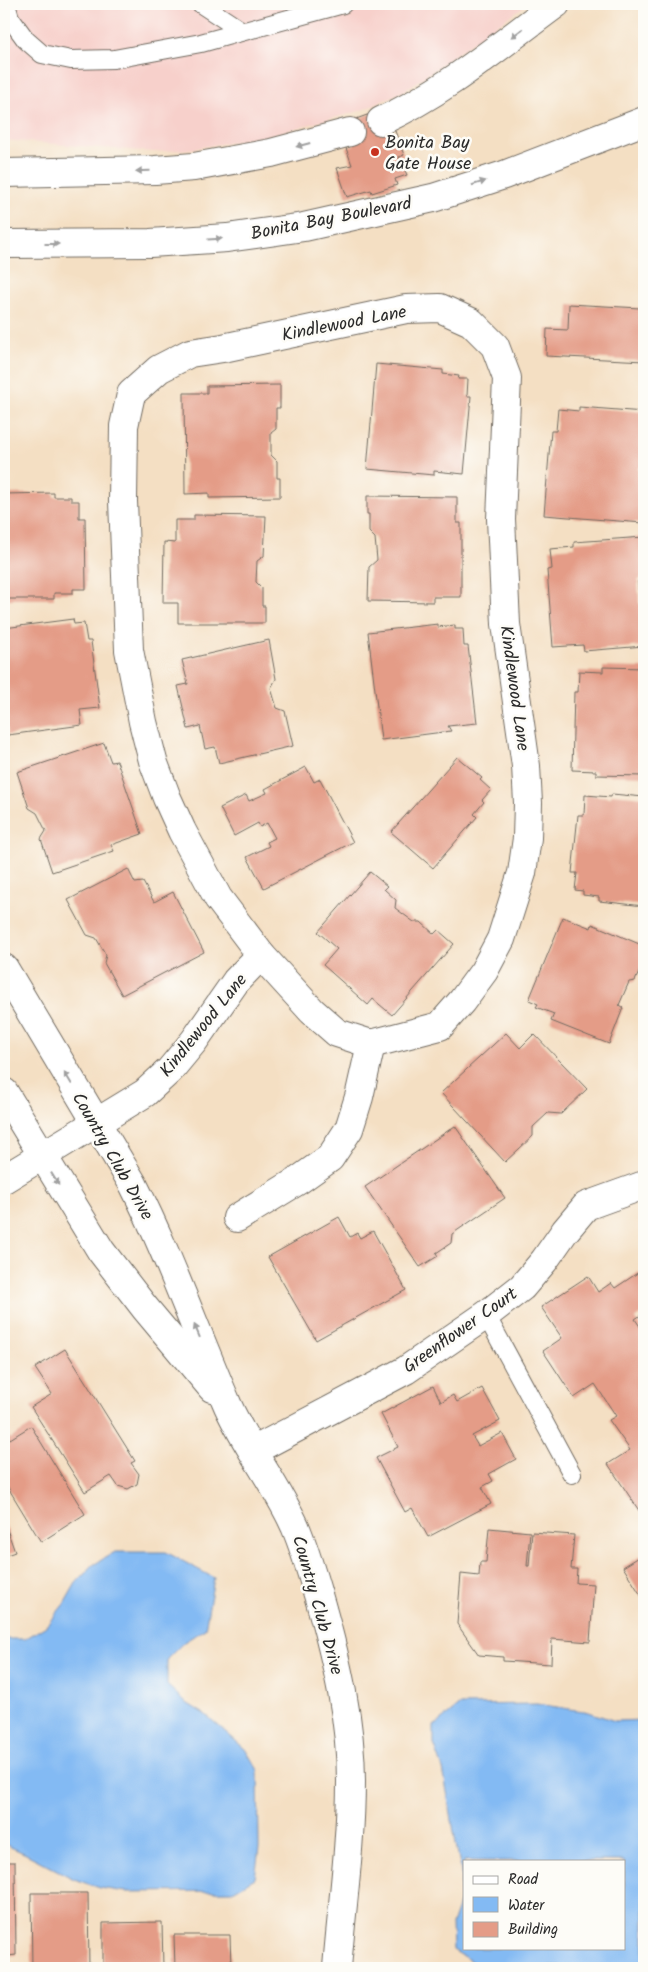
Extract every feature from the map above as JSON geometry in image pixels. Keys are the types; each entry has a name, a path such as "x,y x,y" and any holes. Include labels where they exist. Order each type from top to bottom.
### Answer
{"street":[{"path":"381,121 419,102 556,4"},
{"name":"Bonita Bay Boulevard","path":"4,244 150,243 227,238 304,227 433,198 504,175 644,121"},
{"path":"4,173 155,170 194,167 271,153 350,132"},
{"name":"Kindlewood Lane","path":"440,308 471,322 483,334 494,346 507,378 502,529 506,624 526,766 528,803 522,873 501,939 484,971 462,1002 440,1026 371,1044 338,1033 312,1011 260,955 218,898 182,831 153,761 143,722 129,650 123,500 124,426 131,394 159,369 190,354 406,309 440,308"},
{"name":"Kindlewood Lane","path":"4,1179 145,1092 170,1070 194,1041 236,981 260,955"},
{"name":"Country Club Drive","path":"4,968 133,1184 150,1218 230,1408 279,1494 307,1558 337,1661 349,1740 350,1818 337,1968"},
{"path":"237,1218 300,1180 330,1158 349,1129 359,1097 371,1044"},
{"name":"Country Club Drive","path":"4,1092 41,1156 101,1252 145,1308 230,1408"},
{"name":"Greenflower Court","path":"253,1451 406,1370 486,1315 522,1287 544,1261 564,1231 586,1206 644,1185"}],"lane":[{"path":"6,4 10,18 26,40 42,54 71,60 114,59 201,43 343,4"},
{"path":"201,4 242,31"},
{"path":"486,1315 572,1474"}],"shaded area":[{"path":"4,4 527,4 404,91 360,111 267,136 192,149 154,152 4,140"}],"water":[{"path":"115,1552 166,1552 214,1578 205,1629 184,1642 167,1659 167,1685 185,1702 206,1715 245,1749 258,1770 259,1848 255,1878 233,1891 126,1892 100,1888 74,1879 4,1844 4,1639 25,1639 46,1626 64,1604 76,1583 93,1565"},
{"path":"537,1704 589,1712 615,1721 644,1720 644,1966 500,1967 474,1963 453,1950 452,1924 461,1898 461,1872 443,1769 434,1744 434,1726 460,1705"}],"building":[{"name":"Bonita Bay Gate House","path":"378,111 385,133 395,131 404,155 399,157 407,175 395,179 397,185 372,193 371,190 347,197 337,168 352,165 346,148 354,145 348,122"},
{"path":"569,304 640,308 644,314 644,323 641,327 644,327 644,361 546,356 547,329 568,330"},
{"path":"376,364 443,370 443,374 459,376 458,379 468,379 467,396 471,396 464,474 434,471 434,475 367,469"},
{"path":"280,385 280,408 276,408 276,429 271,433 271,455 277,461 277,478 280,478 280,497 209,498 209,493 185,494 184,393 207,393 207,386"},
{"path":"579,407 644,412 644,457 642,457 641,468 638,467 638,476 644,483 643,523 544,515 551,431 556,431 558,409 579,411"},
{"path":"54,493 54,497 71,497 71,501 79,501 79,518 85,518 86,589 73,589 73,593 54,593 54,599 4,599 4,494"},
{"path":"367,496 457,497 457,523 461,523 461,597 433,597 433,602 368,601 369,567 377,560 375,538 369,532"},
{"path":"194,515 266,516 264,556 257,561 256,582 262,588 262,606 265,606 265,623 178,623 178,603 163,603 164,542 175,543 175,520 194,520"},
{"path":"644,537 644,575 638,581 639,603 644,607 644,646 584,651 583,645 553,647 547,570 552,569 550,549 574,547 574,542"},
{"path":"73,619 74,624 84,623 87,641 91,641 100,708 80,710 82,725 8,735 4,705 4,628"},
{"path":"438,624 438,627 455,625 455,629 463,629 464,646 468,646 477,723 448,726 451,731 381,740 368,632"},
{"path":"269,640 276,679 271,688 277,708 285,711 293,746 219,763 215,747 205,749 200,726 188,729 178,686 188,684 182,660"},
{"path":"603,667 644,668 644,776 596,775 596,771 572,770 574,692 578,692 579,671 603,672"},
{"path":"104,743 111,762 117,761 142,834 111,845 114,851 52,872 41,839 46,831 37,813 29,808 17,772"},
{"path":"457,757 482,778 480,780 491,790 482,800 484,802 474,814 477,817 433,868 391,832"},
{"path":"306,767 314,782 320,779 353,842 264,888 247,857 269,846 267,842 275,838 267,823 260,827 258,823 234,836 220,808 246,795 249,801 267,793 265,789"},
{"path":"612,794 644,797 644,906 599,901 599,897 583,895 583,891 575,890 577,873 572,873 578,815 584,815 585,795 611,797"},
{"path":"128,869 135,883 143,882 154,902 173,892 204,952 122,995 104,963 106,955 96,938 87,935 68,900"},
{"path":"370,872 387,886 384,889 396,900 395,908 414,922 421,922 434,934 438,930 454,944 392,1015 373,999 368,1005 323,965 337,949 318,932"},
{"path":"563,917 591,928 592,924 644,946 644,961 635,981 629,982 619,1005 623,1008 609,1044 551,1021 554,1014 536,1007 538,1004 529,1000"},
{"path":"506,1033 520,1048 534,1034 587,1089 561,1114 548,1113 533,1127 533,1136 505,1162 441,1093"},
{"path":"455,1126 505,1198 452,1234 451,1243 436,1253 438,1256 420,1267 365,1187"},
{"path":"339,1217 350,1237 357,1233 360,1238 373,1231 406,1290 316,1340 268,1257"},
{"path":"639,1272 644,1280 644,1313 635,1319 641,1328 644,1326 644,1514 642,1515 608,1464 630,1450 609,1420 616,1416 595,1384 574,1398 543,1351 562,1338 541,1307 588,1276 598,1292 611,1283 615,1288"},
{"path":"65,1349 135,1461 131,1463 139,1474 137,1484 128,1489 118,1486 111,1476 85,1492 31,1407 52,1394 35,1368"},
{"path":"433,1386 441,1402 453,1395 457,1402 482,1388 500,1421 472,1436 478,1446 502,1433 516,1459 489,1474 493,1481 482,1487 491,1504 428,1537 412,1508 405,1512 376,1458 398,1447 381,1414"},
{"path":"31,1426 85,1514 41,1542 4,1481 4,1436 7,1434 10,1439"},
{"path":"4,1521 15,1552 4,1556"},
{"path":"489,1528 530,1532 527,1566 529,1566 532,1532 574,1535 571,1569 577,1569 576,1583 594,1584 590,1642 552,1639 551,1664 503,1661 503,1657 479,1655 457,1624 461,1574 479,1576 480,1562 486,1562"},
{"path":"644,1554 644,1600 623,1567"},
{"path":"4,1862 15,1862 16,1955 8,1956 9,1968 4,1968"},
{"path":"31,1893 88,1893 89,1968 32,1968"},
{"path":"162,1922 163,1968 103,1968 103,1923"},
{"path":"174,1935 230,1935 231,1968 175,1968"}],"place":[{"name":"Bonita Bay Gate House","path":"375,152"}]}
